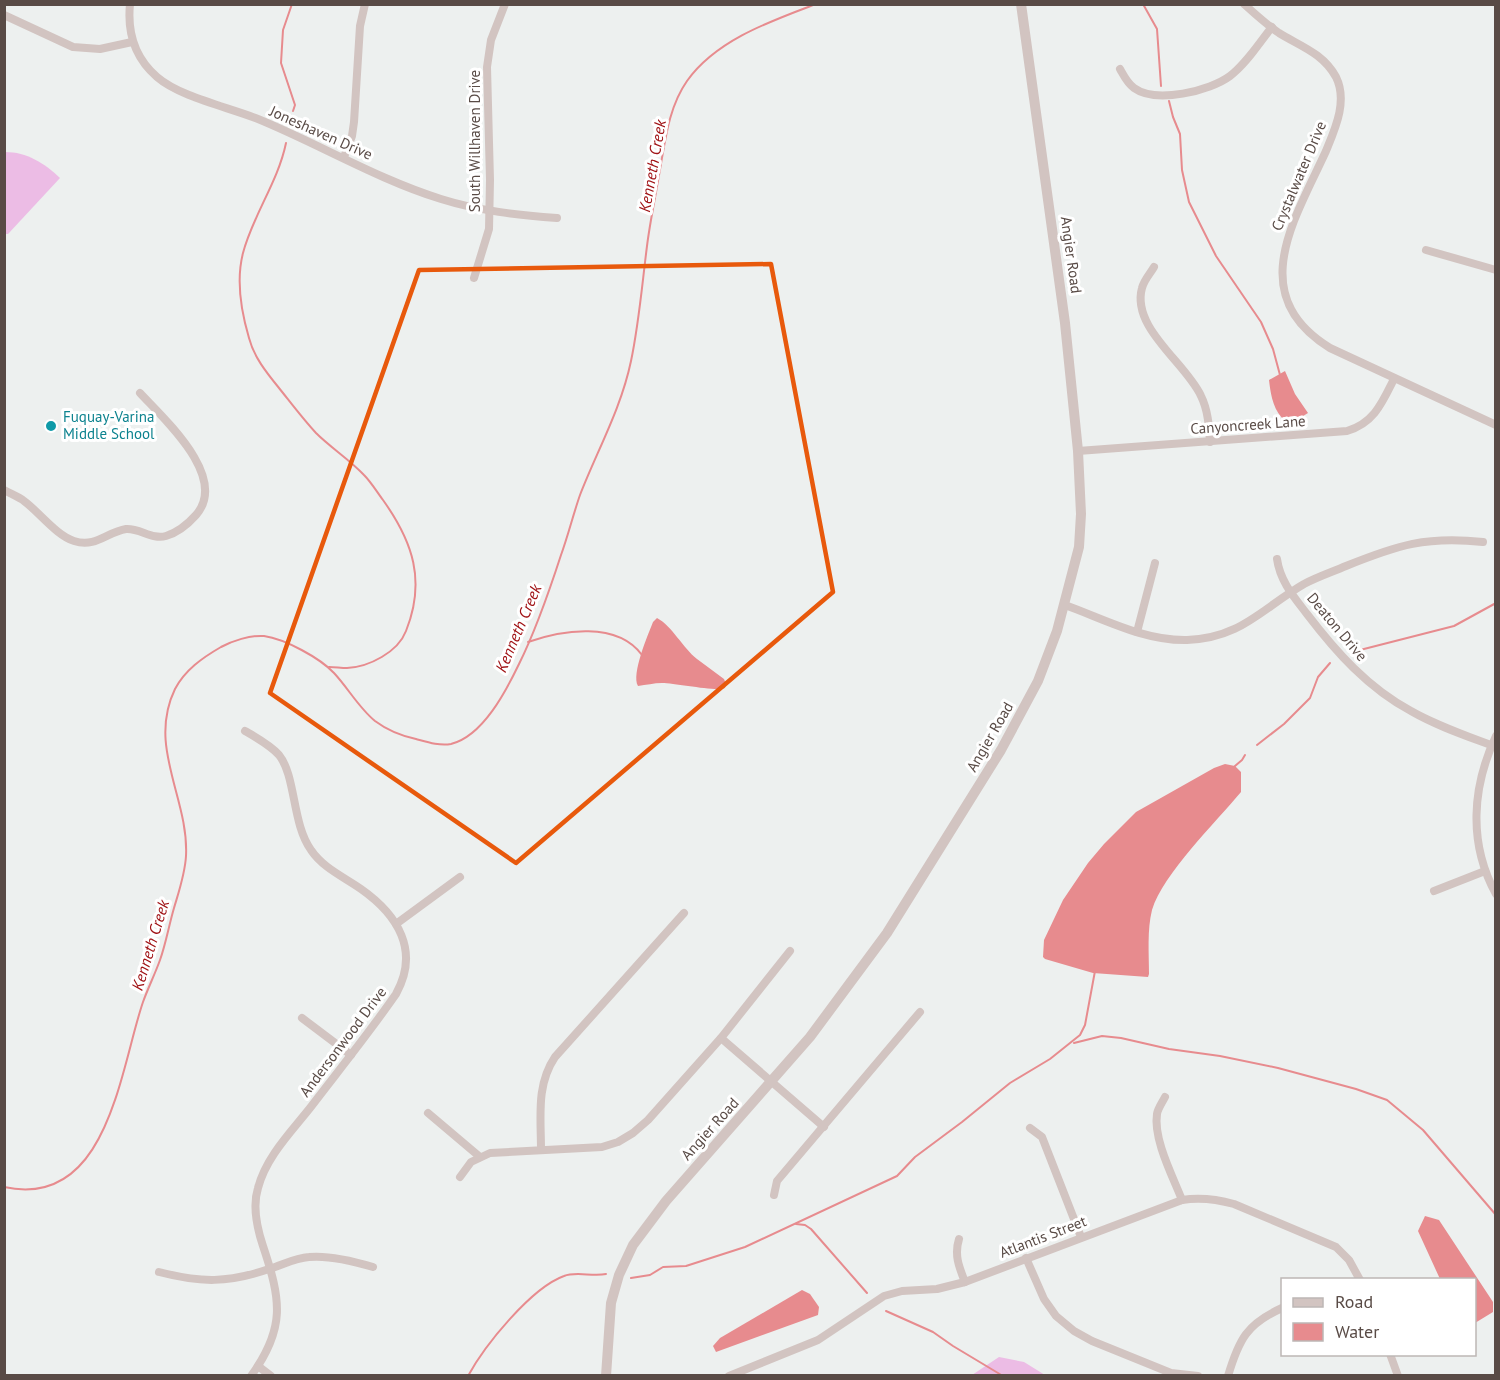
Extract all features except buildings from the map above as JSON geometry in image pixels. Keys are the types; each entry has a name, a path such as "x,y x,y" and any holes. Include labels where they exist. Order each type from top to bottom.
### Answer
{"street":[{"name":"Joneshaven Drive","path":"130,4 129,33 132,42 141,60 171,87 246,114 440,199 505,214 557,218"},
{"path":"344,157 352,136 354,122 360,26 365,4"},
{"name":"South Willhaven Drive","path":"474,278 489,229 487,67 491,40 505,4"},
{"name":"Angier Road","path":"606,1376 611,1303 618,1275 633,1245 666,1201 819,1027 861,971 906,904 976,791 1038,681 1046,664 1065,604 1079,539 1081,514 1078,451 1065,323 1021,4"},
{"name":"Crystalwater Drive","path":"1244,4 1272,27 1321,57 1336,77 1340,95 1339,117 1335,130 1285,243 1282,275 1289,304 1302,325 1316,339 1330,348 1496,425"},
{"path":"4,15 73,47 100,49 132,42"},
{"path":"1120,69 1127,82 1147,94 1173,95 1202,89 1224,80 1238,69 1272,27"},
{"path":"1426,250 1496,270"},
{"path":"1154,267 1142,291 1145,314 1160,343 1190,378 1201,395 1208,419 1210,442"},
{"name":"Canyoncreek Lane","path":"1078,451 1339,433 1357,428 1378,411 1394,379"},
{"path":"4,490 23,500 64,536 73,541 97,542 126,529 166,536 185,526 199,510 205,495 202,472 187,445 140,393"},
{"path":"1065,604 1149,636 1176,640 1208,638 1251,621 1316,578 1403,545 1448,540 1483,542"},
{"name":"Deaton Drive","path":"1277,559 1279,570 1291,593 1338,654 1382,692 1412,712 1493,747"},
{"path":"1137,632 1155,563"},
{"name":"Andersonwood Drive","path":"245,731 262,741 282,760 287,770 298,820 309,849 328,867 376,901 396,924 404,940 408,959 406,972 396,994 290,1133 262,1177 257,1192 256,1215 277,1297 276,1326 274,1335 251,1376"},
{"path":"1496,736 1482,769 1476,801 1477,838 1485,871 1496,894"},
{"path":"1434,891 1485,871"},
{"path":"396,924 460,877"},
{"path":"541,1150 542,1084 547,1069 555,1057 684,913"},
{"path":"460,1177 471,1162 490,1153 602,1146 618,1142 633,1133 721,1038 790,951"},
{"path":"774,1195 777,1181 920,1012"},
{"path":"302,1018 351,1055"},
{"path":"721,1038 824,1127"},
{"path":"1164,1097 1157,1114 1157,1122 1161,1144 1182,1200"},
{"path":"428,1113 480,1157"},
{"path":"1030,1128 1042,1137 1081,1237"},
{"name":"Atlantis Street","path":"729,1376 818,1340 884,1296 902,1291 937,1289 965,1282 1182,1200 1204,1198 1234,1204 1335,1247 1349,1260 1359,1278"},
{"path":"959,1239 956,1257 965,1282"},
{"path":"159,1272 186,1279 212,1282 246,1276 307,1257 344,1260 373,1267"},
{"path":"1026,1258 1044,1299 1056,1316 1074,1331 1092,1341 1171,1373 1198,1376"},
{"path":"1228,1376 1237,1347 1251,1328 1264,1316 1281,1308"},
{"path":"1391,1356 1398,1376"},
{"path":"758,1365 760,1374"},
{"path":"258,1366 271,1376"}],"highlighted area":[{"path":"771,264 833,592 516,863 270,693 419,270"}],"shaded area":[{"path":"5,152 35,159 60,178 8,234 4,234"},
{"path":"999,1357 1024,1362 1045,1375 972,1375"}],"water":[{"path":"1285,371 1295,394 1308,413 1290,424 1277,411 1272,399 1269,380"},
{"path":"657,618 668,626 697,659 724,679 725,688 714,689 662,683 638,686 636,680 641,654 653,622"},
{"path":"1225,764 1235,766 1241,772 1241,792 1178,865 1158,896 1149,925 1148,977 1093,973 1045,959 1043,957 1044,940 1063,900 1104,844 1136,812"},
{"path":"1425,1216 1439,1220 1493,1302 1493,1312 1476,1322 1476,1278 1440,1278 1418,1231"},
{"path":"802,1290 810,1294 819,1307 818,1315 716,1352 713,1346 720,1338"}],"waterway":[{"path":"292,4 283,30 281,63 295,105 293,111"},
{"name":"Kenneth Creek","path":"4,1187 39,1188 66,1177 88,1156 104,1128 116,1096 143,1002 162,954 182,882 186,856 182,814 171,772 165,731 168,710 179,682 195,665 221,647 241,639 264,636 292,645 320,661 334,673 369,716 384,727 400,734 433,743 451,744 463,739 483,722 507,687 531,638 552,583 580,495 627,379 665,138 675,103 687,81 713,54 763,25 816,4"},
{"path":"1143,4 1157,29 1161,86"},
{"path":"1169,101 1180,134 1182,170 1189,202 1216,256 1261,322 1273,349 1280,375"},
{"path":"286,143 277,171 247,239 241,263 240,295 249,338 261,364 302,417 316,433 372,484 402,531 409,547 415,579 412,613 406,631 396,646 382,657 364,665 347,668 329,667"},
{"path":"1360,650 1454,626 1496,603"},
{"path":"528,642 557,634 588,631 618,637 631,644 642,655"},
{"path":"1257,745 1284,724 1310,698 1318,677 1330,663"},
{"path":"1235,766 1245,755"},
{"path":"631,1278 650,1275 663,1267 686,1266 745,1247 897,1176 915,1157 1010,1083 1050,1059 1080,1035 1085,1025 1095,971"},
{"path":"1074,1043 1102,1036 1220,1056 1278,1068 1356,1089 1387,1100 1423,1130 1496,1215"},
{"path":"796,1224 805,1225 811,1229 867,1293"},
{"path":"468,1376 497,1334 537,1292 564,1276 606,1274"},
{"path":"886,1311 933,1332 1003,1376"}],"place":[{"name":"Fuquay-Varina Middle School","path":"51,426"}]}
